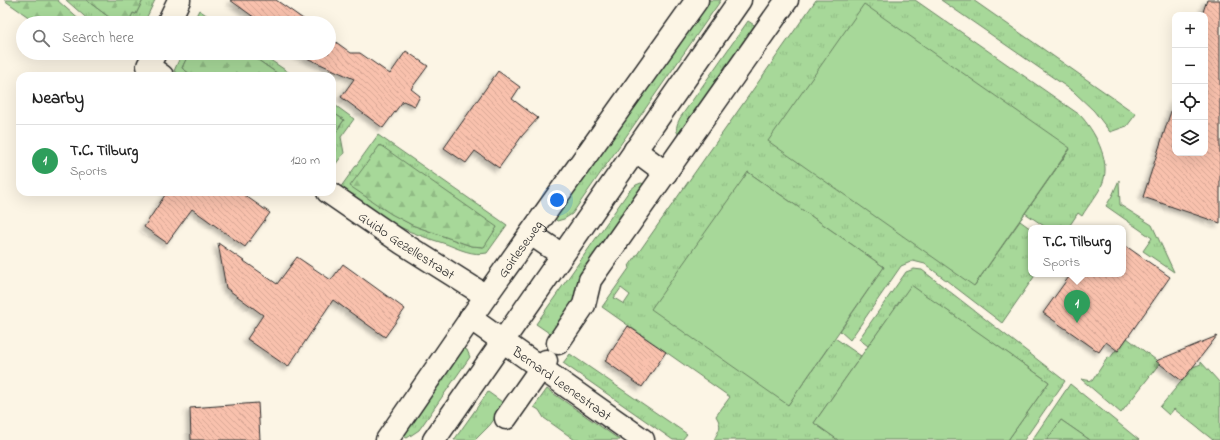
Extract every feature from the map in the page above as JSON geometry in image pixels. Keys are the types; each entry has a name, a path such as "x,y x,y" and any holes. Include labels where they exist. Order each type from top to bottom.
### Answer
{"street":[{"path":"171,16 179,0"},
{"name":"Goirleseweg","path":"387,440 470,318 697,0"},
{"path":"434,440 740,0"},
{"path":"506,418 584,305 590,280 787,0"},
{"path":"635,150 666,173"},
{"name":"Guido Gezellestraat","path":"334,196 402,243 486,296"},
{"path":"531,234 562,255"},
{"name":"Bernard Leenestraat","path":"470,318 503,340 548,357 643,440"}],"green space":[{"path":"4,0 57,0 75,16 27,16"},
{"path":"66,0 86,0 108,16 84,16"},
{"path":"86,0 143,0 136,14 133,13 132,16 108,16"},
{"path":"143,0 155,0 147,16 132,16 133,13 136,14"},
{"path":"706,0 721,0 572,214 557,221 554,217"},
{"path":"816,0 915,0 1080,115 1096,137 1103,155 1105,173 1103,182 1099,191 1082,216 1078,213 1070,225 1043,225 1025,213 974,286 1020,221 1028,227 1028,277 1034,277 1002,323 925,264 913,261 901,266 850,340 840,331 884,267 748,172 788,405 835,338 861,356 814,423 838,440 714,440 720,426 716,416 730,397 602,307 630,267 629,266","holes":["621,288 630,295 624,304 614,298"]},
{"path":"941,0 973,0 1136,114 1127,126 1110,132 1094,111 1074,92"},
{"path":"864,4 1070,148 974,286 768,141"},
{"path":"199,10 208,16 196,16"},
{"path":"748,21 759,28 680,136 677,132 677,125 680,118"},
{"path":"179,60 186,60 182,68 188,72 174,71"},
{"path":"186,60 258,60 275,72 188,72 182,68"},
{"path":"258,60 270,60 288,72 275,72"},
{"path":"336,106 354,119 341,137 344,153 336,164 336,132 344,120 336,115"},
{"path":"336,115 344,120 336,132"},
{"path":"378,135 507,225 487,253 471,253 400,227 377,214 340,188","holes":["378,206 497,227 483,247 471,246 412,225"]},
{"path":"380,145 497,227 484,247 471,246 412,225 391,214 350,186"},
{"path":"748,172 884,267 788,405 651,309"},
{"path":"1119,180 1120,205 1152,225 1174,272 1143,251 1152,238 1106,206"},
{"path":"641,183 645,184 552,335 536,324 629,191"},
{"path":"914,269 922,270 1065,381 1024,440 1008,440 1049,382 911,286 868,346 859,339 906,272"},
{"path":"911,285 1049,382 1008,440 838,440 814,423"},
{"path":"1127,338 1160,363 1121,413 1081,379 1092,381 1108,357 1110,358 1116,350 1118,351"},
{"path":"461,348 467,350 470,357 419,430 407,438 403,436"},
{"path":"570,354 687,434 682,440 673,440 563,363"},
{"path":"1201,362 1220,383 1220,440 1213,440 1174,409 1169,415 1160,407 1190,371 1190,368 1201,364"},
{"path":"1070,384 1139,440 1090,440 1061,420 1047,440 1032,440"},
{"path":"547,389 620,440 575,440 544,418 539,410 534,407"},
{"path":"488,392 505,404 490,425 475,440 454,440"},
{"path":"1061,420 1090,440 1047,440"}],"building":[{"path":"230,0 276,0 299,16 252,16"},
{"path":"1207,0 1220,0 1220,223 1143,197 1172,108 1172,156 1208,156 1208,12 1203,12"},
{"path":"336,42 351,53 360,53 390,74 406,51 428,66 411,89 420,96 415,106 403,101 383,128 341,97 354,79 311,60 336,60"},
{"path":"498,71 520,87 512,99 538,118 522,136 499,168 475,151 466,163 444,148"},
{"path":"164,196 246,196 270,213 245,247 192,209 167,243 144,227"},
{"path":"218,243 277,284 297,257 331,280 343,264 405,309 385,337 333,300 288,367 247,339 263,315 226,288"},
{"path":"1126,246 1170,277 1118,351 1106,342 1099,352 1043,313 1069,277 1126,277"},
{"path":"628,326 666,352 642,387 605,361"},
{"path":"1217,336 1182,381 1156,361"},
{"path":"258,403 260,440 191,440 190,408"}],"place":[{"name":"T.C. Tilburg","path":"1077,323"}]}
